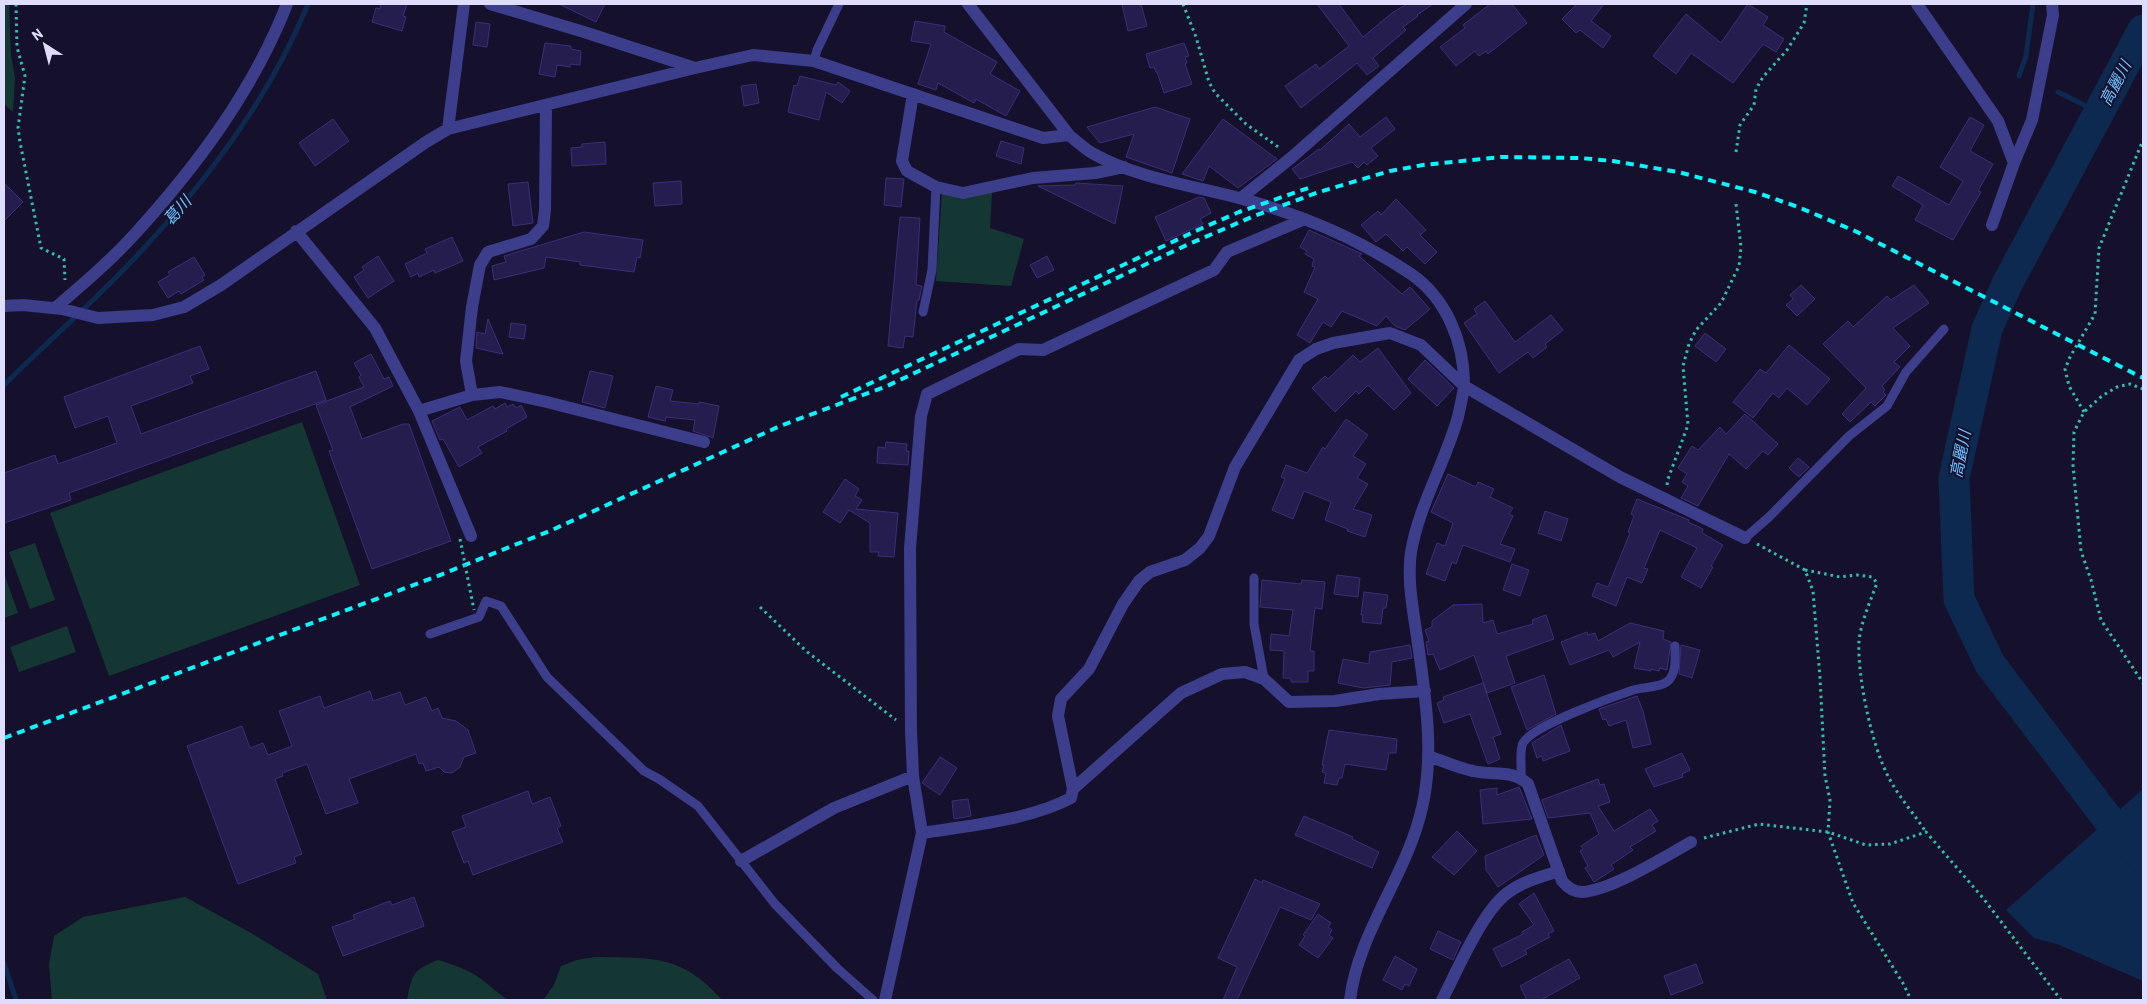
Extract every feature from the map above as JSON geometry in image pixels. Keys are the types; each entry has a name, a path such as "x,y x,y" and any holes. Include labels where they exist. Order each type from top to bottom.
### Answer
{"street":[{"path":"61,305 133,236 220,129 255,74 287,4"},
{"path":"448,129 464,4"},
{"path":"490,4 695,68"},
{"path":"968,4 1069,135 1090,152 1124,167 1193,187 1241,198 1305,219 1345,235 1420,281 1437,298 1447,314 1456,337 1463,362 1464,386 1453,435 1420,518 1410,555 1411,598 1425,691 1428,756 1422,809 1411,848 1365,946 1353,999"},
{"path":"1241,198 1292,157 1466,4"},
{"path":"1916,4 1998,121 2014,163"},
{"path":"1992,225 2014,163 2032,120 2053,15 2052,4"},
{"path":"4,306 61,305 83,315 98,318 154,315 184,307 222,285 296,231 448,129 754,55 814,61 1043,138 1069,135"},
{"path":"913,94 902,162 907,171 936,187 963,193 1034,178 1095,173 1124,167"},
{"path":"472,395 466,361 472,307 480,265 488,252 531,238 543,226 545,210 546,106"},
{"path":"885,1000 922,834 913,776 911,731 910,548 921,416 927,394 1019,349 1043,350 1214,270 1227,252 1305,219"},
{"path":"296,231 375,328 419,411 465,538"},
{"path":"922,834 990,823 1060,803 1071,798 1073,789 1058,716 1061,699 1089,669 1123,604 1139,582 1150,572 1185,560 1200,548 1209,536 1235,467 1299,360 1316,348 1333,343 1390,334 1421,346 1464,386 1620,477 1745,538"},
{"path":"419,411 472,395 500,392 704,442"},
{"path":"1073,789 1181,693 1222,674 1245,672 1264,679 1289,702 1336,701 1379,694 1425,691"},
{"path":"1428,756 1474,772 1509,773 1521,778 1528,784 1559,871 1568,888 1580,892 1603,887 1648,867 1691,842"},
{"path":"741,861 834,808 913,776"},
{"path":"1442,1000 1494,905 1521,884 1559,871"}],"lane":[{"path":"814,61 817,50 839,4"},
{"path":"923,312 932,270 936,187"},
{"path":"1745,538 1770,517 1849,436 1887,406 1906,372 1944,328"},
{"path":"1254,578 1254,624 1264,679"},
{"path":"430,634 479,616 486,601 501,606 547,677 644,771 698,806 775,904 837,968 873,1000"},
{"path":"1521,778 1522,744 1532,732 1596,703 1634,690 1664,684 1674,672 1675,646"}],"path":[{"path":"16,4 17,47 25,76 18,128 20,142 41,248 64,259 61,305"},
{"path":"1183,4 1196,37 1209,82 1215,93 1246,124 1292,157"},
{"path":"1736,152 1740,125 1754,105 1756,89 1763,77 1787,50 1804,23 1807,4"},
{"path":"2084,412 2070,386 2065,369 2095,314 2099,248 2143,140"},
{"path":"1666,500 1668,479 1688,425 1683,366 1689,344 1696,330 1721,303 1739,266 1741,248 1736,204"},
{"path":"2143,389 2130,384 2117,386 2084,412 2074,432 2073,465 2081,551 2092,580 2101,620 2143,683"},
{"path":"465,538 474,610"},
{"path":"1745,538 1805,570 1840,577 1872,576 1877,583 1862,624 1859,641 1859,664 1876,745 1889,778 1926,832 1983,898 2061,1000"},
{"path":"1805,570 1813,591 1825,776 1830,800 1828,832 1853,903 1904,985 1911,1000"},
{"path":"760,607 806,651 911,731"},
{"path":"1691,842 1759,824 1828,832 1866,845 1890,844 1926,832"}],"green space":[{"path":"4,4 9,4 11,55 15,78 13,112 4,104"},
{"path":"942,193 992,193 990,228 1024,239 1011,286 936,281"},
{"path":"302,422 360,585 109,676 50,513"},
{"path":"35,543 55,600 30,609 9,552"},
{"path":"4,573 18,613 4,618"},
{"path":"67,626 76,652 19,672 10,647"},
{"path":"185,897 251,933 318,974 327,1000 52,1000 49,964 54,936 83,917"},
{"path":"595,957 649,959 679,966 707,985 722,1000 543,1000 554,985 561,966 577,960"},
{"path":"438,960 471,973 509,1000 407,1000 410,984 415,974 423,967"}],"water":[{"path":"2143,789 2143,981 2057,944 2034,938 2006,910"}],"building":[{"path":"381,4 407,4 403,16 406,17 402,31 372,22 376,8 380,9"},
{"path":"559,4 605,4 596,22"},
{"path":"1122,4 1141,4 1147,26 1128,31"},
{"path":"1317,4 1339,4 1363,37 1392,13 1407,4 1433,4 1403,27 1406,30 1373,58 1379,66 1367,75 1357,63 1301,108 1285,86 1316,64 1319,69 1349,46"},
{"path":"1490,4 1512,4 1527,23 1488,54 1486,51 1479,56 1475,51 1456,66 1440,47 1465,28 1463,25"},
{"path":"1577,4 1604,4 1591,21 1611,36 1603,48 1580,30 1576,33 1562,19"},
{"path":"1748,4 1768,17 1763,25 1784,39 1776,52 1763,44 1733,83 1691,53 1676,74 1653,56 1686,14 1721,43"},
{"path":"915,21 945,26 944,32 997,62 990,74 1020,91 1006,116 976,99 974,103 938,83 936,90 918,84 931,44 911,41"},
{"path":"476,22 490,24 487,47 473,45"},
{"path":"545,43 571,46 571,49 581,51 580,65 570,64 570,67 557,65 555,77 539,74"},
{"path":"1184,43 1189,56 1185,57 1187,63 1185,64 1192,84 1164,93 1157,72 1154,67 1150,68 1146,54"},
{"path":"800,76 836,85 838,82 850,91 842,103 826,92 819,120 788,112 794,85 797,86"},
{"path":"756,84 759,103 744,106 741,86"},
{"path":"1155,107 1190,119 1172,173 1126,157 1134,134 1100,143 1087,127"},
{"path":"1386,117 1395,129 1371,148 1378,156 1367,165 1364,162 1358,168 1352,162 1300,179 1292,169 1320,150 1349,124 1360,137"},
{"path":"1970,117 1984,125 1970,151 1993,164 1978,191 1981,192 1953,240 1915,220 1923,205 1892,186 1898,176 1949,205 1963,181 1940,167"},
{"path":"333,119 349,141 315,166 299,143"},
{"path":"1223,119 1277,159 1238,188 1209,166 1203,181 1182,174"},
{"path":"1001,141 1024,148 1021,164 996,156"},
{"path":"605,142 606,164 572,166 571,148 582,147 582,144"},
{"path":"886,178 904,179 901,207 884,205"},
{"path":"681,181 682,204 655,206 653,183"},
{"path":"528,182 533,223 513,226 508,184"},
{"path":"4,183 23,202 4,221"},
{"path":"1076,183 1123,186 1115,224 1038,186 1075,185"},
{"path":"1199,197 1204,198 1211,213 1200,219 1203,224 1166,241 1155,217"},
{"path":"1396,199 1426,230 1420,235 1437,252 1425,264 1407,247 1403,251 1386,234 1376,242 1361,225 1378,211 1381,215"},
{"path":"900,217 920,218 916,285 922,286 919,300 917,300 913,337 905,336 903,348 888,346"},
{"path":"1309,230 1362,254 1359,256 1402,294 1410,287 1430,309 1405,330 1395,326 1386,316 1377,326 1342,311 1331,327 1323,322 1310,343 1297,335 1318,299 1304,292 1315,267 1312,266 1314,259 1305,254 1307,251 1300,247"},
{"path":"584,232 643,240 640,258 637,257 634,272 580,265 580,262 546,257 544,268 494,280 492,266 506,262 504,256"},
{"path":"452,237 463,261 435,273 434,270 419,277 418,273 411,277 405,264 427,253 425,249"},
{"path":"378,256 394,281 368,298 354,277 364,270 362,267"},
{"path":"1047,256 1054,270 1037,278 1030,265"},
{"path":"194,257 205,275 202,277 204,280 181,294 179,291 168,298 158,282 170,275 168,272"},
{"path":"1801,285 1815,299 1797,316 1786,305 1793,299 1790,295"},
{"path":"1914,285 1929,303 1893,328 1910,346 1894,362 1900,367 1882,386 1885,390 1883,392 1886,395 1875,406 1871,402 1850,422 1842,414 1866,388 1823,344 1848,321 1853,327 1887,296 1891,300"},
{"path":"1485,301 1515,342 1551,315 1563,330 1545,344 1547,347 1533,358 1528,352 1499,373 1464,323 1477,314 1474,309"},
{"path":"488,319 503,354 476,348 477,332 485,334"},
{"path":"511,323 526,325 524,339 509,337"},
{"path":"1705,333 1726,349 1716,362 1695,346"},
{"path":"1789,345 1830,379 1807,405 1787,388 1779,398 1773,393 1753,418 1733,402 1760,369 1766,373"},
{"path":"200,346 209,369 190,376 193,383 131,406 141,434 316,371 326,400 69,493 71,500 4,523 4,473 55,455 58,464 117,443 108,416 75,428 64,397"},
{"path":"1378,348 1411,393 1394,410 1368,385 1359,394 1356,391 1335,412 1312,388 1325,376 1328,379 1353,355 1360,362"},
{"path":"371,354 384,379 389,377 393,386 350,407 362,439 403,424 409,424 451,541 372,569 329,451 333,450 316,405 364,387 359,377 361,375 354,363"},
{"path":"1425,360 1454,388 1437,406 1408,379"},
{"path":"590,371 613,376 605,408 582,402"},
{"path":"656,386 673,390 670,401 699,404 699,402 719,406 713,438 693,431 695,420 666,417 665,421 648,417"},
{"path":"505,403 507,407 513,404 516,408 521,405 527,417 478,447 482,453 459,467 443,439 440,440 432,421 460,407 467,420 493,406 495,409"},
{"path":"1745,414 1778,444 1768,455 1763,451 1746,469 1729,454 1698,506 1681,498 1688,486 1682,482 1687,474 1678,468 1692,446 1698,450 1720,427 1726,434"},
{"path":"1346,419 1368,435 1353,456 1366,464 1357,478 1368,484 1353,509 1372,515 1365,537 1347,531 1348,529 1325,520 1331,502 1304,491 1293,519 1272,510 1285,479 1281,477 1286,465 1307,473 1323,447 1325,449"},
{"path":"886,442 907,444 906,451 909,451 908,465 877,463 878,447 885,448"},
{"path":"1798,458 1809,467 1799,477 1789,468"},
{"path":"1448,474 1476,487 1478,482 1494,489 1490,497 1513,508 1509,514 1513,516 1500,544 1515,549 1510,562 1463,545 1456,564 1452,562 1445,581 1426,574 1437,543 1445,546 1453,523 1431,512"},
{"path":"845,479 859,489 855,496 862,500 856,509 898,513 894,557 878,556 879,552 870,552 870,523 849,510 840,523 823,512"},
{"path":"1637,499 1689,520 1688,522 1703,529 1702,533 1723,545 1701,588 1681,577 1697,548 1660,530 1644,568 1648,569 1642,583 1627,577 1616,606 1592,596 1597,583 1608,587 1630,533 1628,532 1634,516 1631,514"},
{"path":"1545,511 1568,519 1561,541 1538,533"},
{"path":"1512,564 1529,570 1520,596 1503,590"},
{"path":"1337,575 1360,578 1358,597 1334,594"},
{"path":"1262,580 1301,584 1302,580 1325,582 1322,609 1315,608 1310,651 1314,651 1314,671 1308,671 1308,682 1291,682 1291,678 1283,678 1284,651 1270,650 1271,634 1289,636 1293,610 1260,607"},
{"path":"1364,592 1388,595 1386,608 1383,608 1381,624 1362,622"},
{"path":"1482,604 1483,623 1493,620 1497,634 1533,624 1532,620 1546,615 1554,639 1506,656 1515,683 1487,693 1474,655 1440,670 1433,654 1428,655 1426,642 1429,641 1425,630 1432,627 1432,621 1453,605"},
{"path":"1630,623 1664,631 1663,639 1671,642 1667,670 1660,668 1659,671 1651,669 1651,671 1634,668 1640,642 1613,657 1609,650 1570,665 1561,642 1587,632 1588,635 1595,633 1598,641"},
{"path":"1410,645 1412,658 1392,662 1390,685 1363,688 1338,683 1343,659 1369,664 1370,652"},
{"path":"1681,645 1700,650 1692,678 1679,674"},
{"path":"1544,675 1556,714 1527,730 1511,687"},
{"path":"1483,683 1501,734 1493,737 1500,759 1488,764 1470,714 1444,723 1437,703 1444,700 1443,697"},
{"path":"370,691 373,701 400,692 405,705 426,697 432,711 438,708 442,718 456,721 468,730 476,753 464,757 460,767 452,773 444,772 439,767 426,771 423,763 419,764 416,754 349,779 358,803 326,814 307,764 282,773 283,776 275,779 302,854 294,857 296,863 238,884 187,746 242,726 250,748 263,743 268,755 292,746 279,711 320,696 324,708"},
{"path":"1637,696 1643,711 1651,744 1633,748 1626,720 1609,726 1606,719 1603,720 1599,709"},
{"path":"1561,725 1570,751 1543,761 1542,756 1537,758 1532,743"},
{"path":"1329,730 1397,739 1396,753 1389,753 1386,770 1345,764 1342,778 1339,778 1337,785 1324,783 1326,773 1322,772 1324,765 1322,765"},
{"path":"1682,753 1690,770 1682,774 1683,777 1654,787 1645,769"},
{"path":"940,757 957,768 940,795 922,783"},
{"path":"1598,779 1600,785 1604,784 1610,802 1598,806 1614,831 1650,809 1658,821 1652,825 1656,831 1630,847 1633,850 1611,865 1614,869 1594,882 1585,868 1588,866 1580,851 1583,849 1581,846 1599,834 1590,813 1548,818 1542,800"},
{"path":"1519,787 1532,819 1483,824 1480,790 1497,788 1497,795"},
{"path":"528,791 532,804 550,797 561,826 557,828 563,842 473,875 468,861 464,863 452,832 466,827 462,816"},
{"path":"968,799 971,816 954,819 952,801"},
{"path":"1304,816 1353,837 1352,839 1379,852 1372,868 1295,835"},
{"path":"1457,831 1477,851 1454,875 1432,857"},
{"path":"1536,835 1544,855 1498,887 1486,870 1485,856"},
{"path":"1255,879 1262,883 1263,880 1320,904 1311,920 1280,907 1237,1000 1223,1000 1237,967 1218,958"},
{"path":"1534,893 1554,931 1548,934 1550,937 1525,950 1527,954 1502,967 1493,949 1523,934 1522,932 1534,925 1519,904"},
{"path":"414,897 424,926 343,956 332,927 355,919 353,915 390,901 392,905"},
{"path":"1318,914 1331,923 1328,927 1332,930 1329,935 1333,938 1318,958 1299,945 1305,936 1303,935"},
{"path":"1438,931 1461,942 1453,960 1430,949"},
{"path":"1395,956 1417,969 1409,986 1405,984 1402,990 1383,980"},
{"path":"1569,959 1580,978 1541,1000 1527,1000 1520,986"},
{"path":"1696,964 1703,983 1671,995 1664,976"}],"waterway":[{"name":"葛川","path":"4,385 129,264 207,174 231,142 274,75 308,4"},
{"path":"2019,76 2026,56 2033,4"},
{"name":"高麗川","path":"2143,30 2007,284 1987,329 1954,478 1959,599 1990,664 2108,819 2143,858"},
{"path":"2058,92 2098,112"},
{"name":"葛川","path":"4,963 16,1000"}],"railway":[{"path":"4,738 435,577 552,530 780,426 887,386 1189,244 1254,216 1319,192 1390,171 1423,165 1501,157 1580,158 1613,161 1678,172 1755,192 1798,207 1855,231 2143,378"},
{"path":"841,397 1200,229 1239,212 1311,187"}]}
